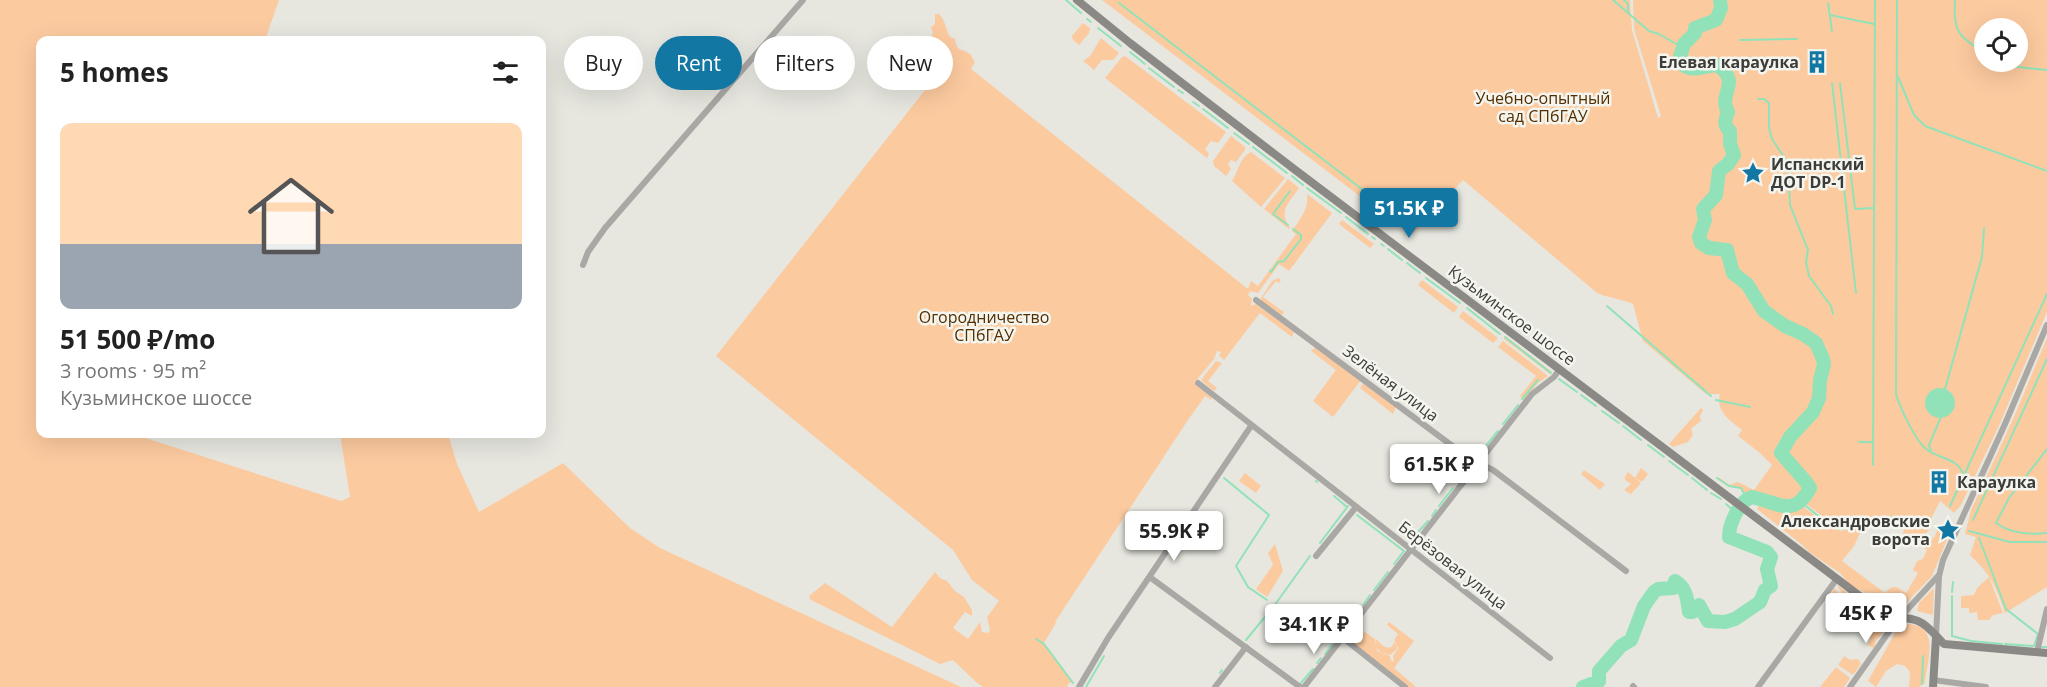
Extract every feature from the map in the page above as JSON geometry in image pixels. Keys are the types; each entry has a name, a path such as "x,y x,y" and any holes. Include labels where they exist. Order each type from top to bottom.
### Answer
{"main road":[{"name":"Кузьминское шоссе","path":"1077,0 1227,118 1884,614 1917,620 1944,644 2047,653"},
{"path":"1933,684 1936,637"}],"street":[{"path":"583,265 588,252 605,228 802,0"},
{"name":"Зелёная улица","path":"1256,300 1478,464 1493,470 1626,571"},
{"path":"1936,637 1939,576 1943,560 2047,325"},
{"path":"1151,578 1302,687 1343,638 1532,394 1554,377 1559,370"},
{"name":"Берёзовая улица","path":"1198,383 1550,658"},
{"path":"1079,687 1104,645 1251,426"},
{"path":"1316,556 1356,507"},
{"path":"1850,687 1900,618 1939,576"},
{"path":"1758,687 1836,580"},
{"path":"2037,652 2047,609"},
{"path":"1343,638 1405,687"},
{"path":"1215,687 1245,647"},
{"path":"1933,684 1986,687"}],"green space":[{"path":"0,0 279,0 266,36 36,36 36,438 145,438 341,501 350,497 341,438 449,438 457,464 479,512 563,463 630,528 660,548 961,687 0,687"},
{"name":"Учебно-опытный сад СПбГАУ","path":"1102,0 1630,0 1632,30 1658,118 1661,116 1634,29 1633,0 2047,0 2047,312 1998,428 1961,505 1954,513 1940,501 1930,521 1905,517 1881,517 1841,528 1805,503 1813,487 1792,465 1783,451 1800,428 1815,413 1822,400 1826,360 1816,340 1770,312 1752,294 1758,306 1767,315 1810,342 1821,362 1815,403 1779,452 1785,463 1808,488 1801,498 1794,503 1787,504 1764,498 1747,497 1741,488 1729,486 1717,478 1730,485 1738,482 1754,490 1772,465 1738,436 1742,430 1728,419 1722,410 1720,394 1706,394 1643,341 1633,304 1597,293 1463,180 1411,235"},
{"name":"Огородничество СПбГАУ","path":"935,14 939,14 950,36 931,35 933,33 931,27 935,24"},
{"path":"1083,23 1090,28 1089,33 1079,45 1072,36"},
{"name":"Огородничество СПбГАУ","path":"953,38 959,48 971,55 975,62 971,69 1248,289 1251,281 1258,286 1296,234 1292,231 1305,209 1307,194 1332,213 1289,271 1279,264 1258,293 1250,291 1248,295 1252,299 1251,306 1256,304 1294,332 1292,337 1260,313 1224,360 1219,356 1221,352 1217,351 1214,359 1194,383 1212,398 1211,400 1205,396 1188,420 1055,622 1044,643 1073,682 1067,687 983,687 953,660 940,664 811,600 809,596 825,583 892,627 935,572 964,597 972,610 972,616 965,612 953,628 968,639 980,622 982,632 988,633 990,630 987,617 999,601 972,580 953,550 716,356 925,90 953,90"},
{"path":"1101,38 1119,53 1113,60 1102,60 1094,70 1083,61 1090,56"},
{"path":"1125,56 1226,132 1218,143 1211,141 1205,149 1209,154 1207,158 1105,78"},
{"path":"1231,136 1245,147 1245,150 1236,162 1231,160 1228,164 1231,169 1226,176 1214,166 1213,161"},
{"path":"1251,152 1285,178 1261,207 1232,181 1242,161"},
{"path":"1288,179 1299,188 1285,211 1289,229 1264,209"},
{"path":"1342,220 1374,244 1370,248 1339,224"},
{"path":"1279,278 1281,280 1279,283 1276,281 1263,297 1284,312 1281,316 1262,302 1261,298 1272,281"},
{"path":"1422,280 1458,307 1454,313 1418,285"},
{"path":"1463,311 1498,338 1493,343 1459,317"},
{"path":"1505,336 1552,372 1550,374 1504,339"},
{"path":"2047,338 2047,587 2005,613 1992,581 1970,555 1976,537 1965,534 1971,510"},
{"path":"1503,341 1548,376 1538,383 1524,400 1520,396 1536,376 1498,347"},
{"path":"1316,347 1361,380 1333,417 1313,401 1336,370 1311,351"},
{"path":"1216,361 1222,363 1208,381 1217,388 1214,391 1201,380"},
{"path":"1363,383 1396,407 1393,414 1360,388"},
{"path":"1701,408 1703,410 1700,416 1701,421 1691,429 1693,435 1688,442 1673,447 1669,444"},
{"path":"1458,453 1474,466 1460,484 1454,481 1467,464 1456,456"},
{"path":"1641,468 1648,474 1642,482 1636,478 1641,483 1631,494 1624,490 1631,484 1625,480 1625,477 1628,472 1635,478"},
{"path":"1584,470 1605,484 1600,490 1581,474"},
{"path":"1245,473 1261,486 1256,493 1239,481"},
{"path":"1761,502 1783,509 1801,505 1841,531 1880,520 1930,525 1932,523 1924,535 1916,539 1903,535 1904,528 1878,525 1862,529 1854,546 1842,561 1885,593 1890,588 1896,587 1906,593 1918,573 1913,570 1917,561 1923,559 1927,550 1924,548 1935,536 1939,525 1951,530 1932,576 1903,606 1897,609 1886,608 1864,592 1851,586 1840,573 1809,552 1757,509"},
{"path":"1275,544 1283,571 1267,597 1256,589 1273,565 1268,553"},
{"path":"1989,577 2003,613 1993,615 1989,620 1978,620 1977,612 1969,613 1969,608 1961,608 1961,596 1974,595 1977,588"},
{"path":"1836,584 1882,619 1886,624 1886,631 1847,600"},
{"path":"1834,588 1845,602 1883,633 1876,640 1874,648 1867,645 1871,639 1835,614 1841,606 1829,598"},
{"path":"1934,588 1933,615 1917,611 1919,603"},
{"path":"1389,622 1414,641 1394,668 1414,687 1408,687 1348,637 1354,627 1365,632 1375,639 1377,651 1390,656 1391,661 1394,662 1393,656 1398,648 1394,640 1398,634 1387,625"},
{"path":"1908,624 1918,626 1925,631 1928,638 1930,646 1925,683 1919,687 1909,687 1910,672 1905,666 1897,664 1886,671 1876,687 1868,681 1895,633"},
{"path":"1376,639 1387,647 1392,647 1394,642 1397,646 1396,650 1390,655 1380,652 1376,647"},
{"path":"1844,656 1850,660 1858,659 1861,664 1853,675 1838,665"},
{"path":"1836,667 1850,678 1844,687 1820,687"}],"shaded area":[{"path":"1940,388 1950,393 1955,403 1950,413 1940,418 1930,413 1925,403 1930,393"}],"waterway":[{"path":"1066,0 1081,13"},
{"path":"1613,0 1649,31 1683,48"},
{"path":"1624,0 1628,4 1628,13"},
{"path":"1583,687 1599,681 1599,671 1621,646 1631,640 1644,606 1658,589 1673,588 1675,581 1684,590 1689,612 1693,612 1699,605 1708,621 1725,622 1735,619 1760,602 1765,590 1771,586 1767,569 1771,557 1767,552 1729,537 1733,520 1747,499 1752,497 1777,505 1791,506 1798,503 1810,488 1781,453 1790,437 1813,412 1819,398 1824,365 1816,343 1764,311 1747,284 1733,273 1727,250 1709,248 1701,243 1699,237 1705,220 1703,209 1716,195 1719,171 1734,155 1730,144 1730,131 1725,122 1728,112 1725,99 1729,83 1728,77 1717,65 1691,68 1683,65 1679,60 1684,44 1695,33 1695,28 1716,20 1721,8 1720,0"},
{"path":"1873,465 1875,0"},
{"path":"1897,0 1896,394 1917,439 1931,453 1958,465 1964,476"},
{"path":"1955,0 1956,26 1963,37 1974,46"},
{"path":"1119,3 1414,229"},
{"path":"1828,3 1832,31"},
{"path":"1830,15 1874,24"},
{"path":"1087,19 1091,22"},
{"path":"1098,28 1121,46"},
{"path":"1740,40 1797,39"},
{"path":"1130,52 1145,64"},
{"path":"1149,68 1174,87"},
{"path":"2028,68 2047,70"},
{"path":"1898,77 1914,115 1925,126 2047,171"},
{"path":"1832,83 1856,293"},
{"path":"1840,83 1855,209 1874,208"},
{"path":"1178,90 1183,93"},
{"path":"1758,99 1764,99 1769,103 1769,128 1772,139 1786,160 1790,205 1808,250 1806,262 1809,276 1831,306 1833,314"},
{"path":"1193,102 1199,106"},
{"path":"1203,109 1228,128"},
{"path":"1234,133 1249,144"},
{"path":"1253,147 1287,173"},
{"path":"1292,176 1303,185"},
{"path":"1307,188 1341,213"},
{"path":"1288,225 1273,214 1290,191"},
{"path":"1346,217 1368,234"},
{"path":"1945,389 1982,257 1984,228"},
{"path":"1270,271 1278,262 1284,261 1301,239 1301,235 1293,229"},
{"path":"1388,249 1402,260"},
{"path":"1407,263 1420,273"},
{"path":"1426,278 1460,303"},
{"path":"1950,506 2047,294"},
{"path":"1607,306 1711,396"},
{"path":"1467,308 1500,334"},
{"path":"1505,337 1551,373"},
{"path":"1973,520 2047,359"},
{"path":"1559,379 1577,392"},
{"path":"1522,399 1538,380"},
{"path":"1581,395 1596,406"},
{"path":"1716,400 1750,407"},
{"path":"1503,424 1518,405"},
{"path":"1602,411 1619,423"},
{"path":"1931,451 1929,445 1941,417"},
{"path":"1623,426 1641,440"},
{"path":"1476,458 1498,431"},
{"path":"1859,442 1873,442"},
{"path":"1648,445 1664,457"},
{"path":"2047,449 2009,498 1996,523 2020,533 2047,533"},
{"path":"1669,461 1688,475"},
{"path":"1224,478 1269,515 1236,566 1248,587 1267,600"},
{"path":"1692,478 1707,490"},
{"path":"1717,478 1729,486 1741,488 1747,499"},
{"path":"1439,506 1453,488"},
{"path":"1711,493 1721,499"},
{"path":"1334,496 1347,507"},
{"path":"1800,502 1828,524 1841,529 1873,519 1890,517 1930,524"},
{"path":"1726,504 1736,513"},
{"path":"1320,543 1348,506"},
{"path":"1432,516 1436,510"},
{"path":"1357,515 1404,551"},
{"path":"1419,531 1428,521"},
{"path":"1969,531 2010,542 2047,542"},
{"path":"1411,541 1415,536"},
{"path":"1979,538 2006,609 2038,634 2034,646 2005,644"},
{"path":"1394,564 1404,551"},
{"path":"1246,640 1310,556"},
{"path":"1374,590 1388,572"},
{"path":"1952,592 1953,582"},
{"path":"1363,605 1370,595"},
{"path":"1952,596 1952,636 1971,641 2002,644"},
{"path":"1343,630 1359,609"},
{"path":"1325,654 1338,637"},
{"path":"1036,639 1044,644 1073,683"},
{"path":"2042,647 2047,647"},
{"path":"1086,687 1104,656"},
{"path":"1922,684 1923,656"},
{"path":"1317,663 1321,658"},
{"path":"1301,683 1313,669"}],"place":[{"name":"Елевая караулка","path":"1817,62"},
{"name":"Испанский ДОТ DP-1","path":"1753,173"},
{"name":"Караулка","path":"1939,482"},
{"name":"Александровские ворота","path":"1948,530"}]}
